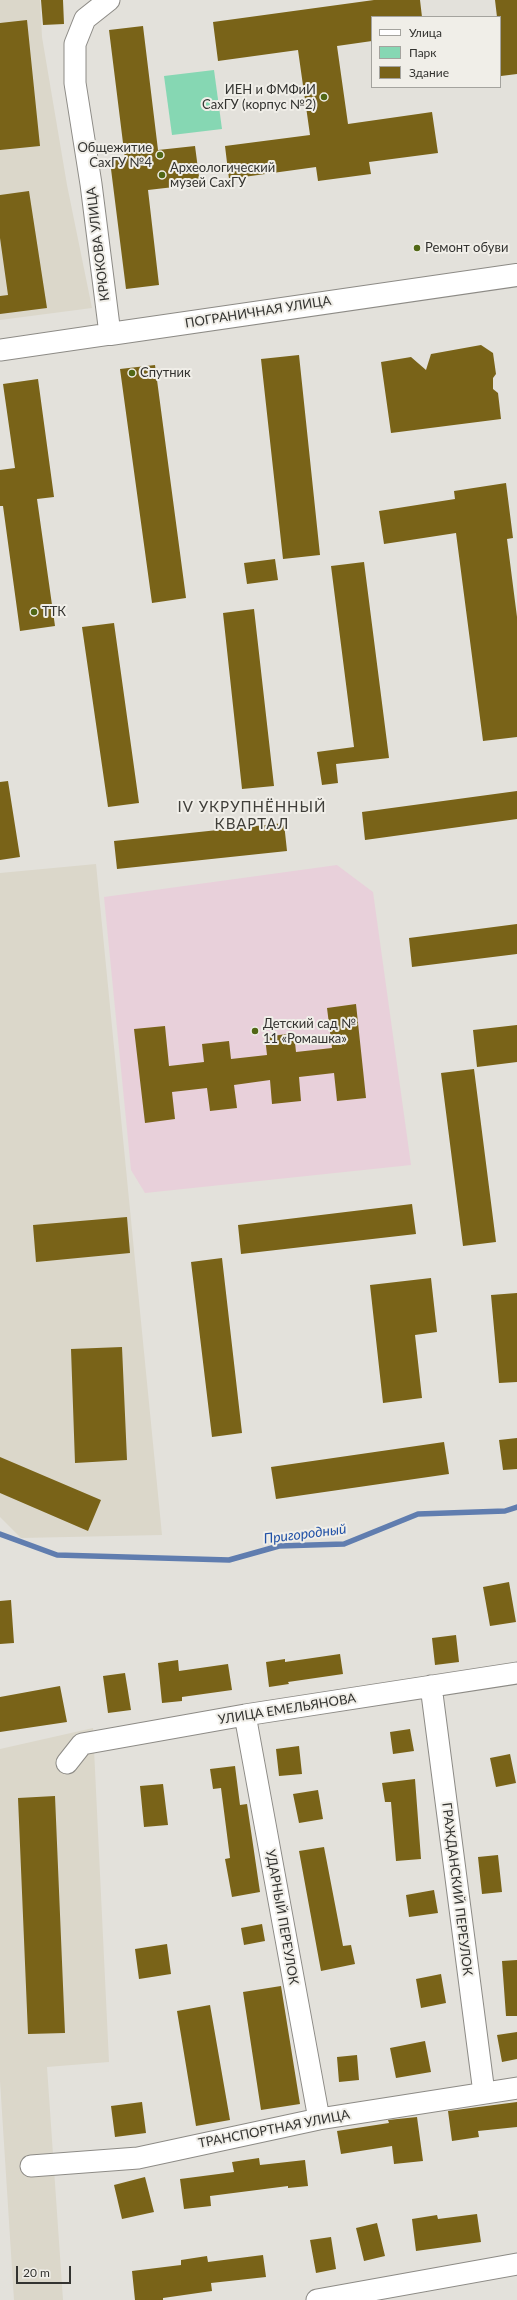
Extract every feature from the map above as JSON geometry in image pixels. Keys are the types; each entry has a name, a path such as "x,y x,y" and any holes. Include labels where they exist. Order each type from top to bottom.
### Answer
{"street":[{"name":"КРЮКОВА УЛИЦА","path":"109,0 85,19 75,44 74,83 91,184 110,334"},
{"name":"ПОГРАНИЧНАЯ УЛИЦА","path":"0,350 517,275"},
{"name":"УЛИЦА ЕМЕЛЬЯНОВА","path":"67,1763 82,1744 245,1716 517,1673"},
{"name":"ГРАЖДАНСКИЙ ПЕРЕУЛОК","path":"431,1686 484,2093"},
{"name":"УДАРНЫЙ ПЕРЕУЛОК","path":"245,1716 319,2119"},
{"name":"ТРАНСПОРТНАЯ УЛИЦА","path":"31,2166 138,2158 319,2119 517,2088"},
{"path":"317,2300 517,2264"}],"shaded area":[{"path":"0,0 40,0 42,37 67,185 92,308 0,320"},
{"path":"96,864 162,1535 21,1538 0,1517 0,873"},
{"name":"Детский сад № 11 «Ромашка»","path":"337,865 373,892 411,1165 145,1193 131,1170 104,897"},
{"path":"93,1728 109,2062 47,2067 63,2300 14,2300 0,2081 0,1749"}],"green space":[{"path":"214,70 222,129 172,135 164,76"}],"building":[{"path":"41,0 63,0 64,24 43,25"},
{"name":"ИЕН и ФМФиИ СахГУ (корпус №2)","path":"374,0 420,0 422,16 371,16 371,41 337,46 348,124 432,112 438,153 369,162 371,174 318,181 316,167 229,179 225,146 310,135 298,50 218,61 213,22"},
{"path":"495,0 517,0 517,74 501,76 501,16 497,16"},
{"path":"27,20 40,146 0,150 0,23"},
{"name":"Общежитие СахГУ №4","path":"143,26 158,150 195,146 200,184 148,190 159,285 126,289 110,161 125,159 109,30"},
{"path":"29,191 47,308 0,314 0,296 8,295 0,238 0,195"},
{"path":"481,345 493,353 496,374 493,378 493,389 498,393 501,419 391,433 381,362 411,357 426,370 431,354"},
{"path":"299,355 320,555 283,559 261,359"},
{"path":"155,365 186,598 152,603 120,369"},
{"path":"38,379 54,497 37,499 55,626 20,631 3,506 0,506 0,470 15,468 3,384"},
{"path":"506,483 513,538 507,539 517,617 517,737 483,741 456,533 384,544 379,511 455,499 454,491"},
{"path":"275,559 278,580 247,584 244,563"},
{"path":"364,562 389,758 336,764 338,783 322,785 317,752 354,747 331,566"},
{"path":"254,609 274,786 242,789 223,613"},
{"path":"114,623 139,803 108,807 82,627"},
{"path":"8,781 20,857 0,860 0,782"},
{"path":"517,791 517,819 365,840 362,812"},
{"path":"284,823 287,851 117,869 114,841"},
{"path":"517,924 517,954 412,967 409,938"},
{"path":"356,1004 366,1098 337,1101 334,1073 299,1077 301,1101 272,1104 270,1080 234,1085 237,1108 210,1111 207,1088 172,1092 175,1119 145,1123 134,1029 165,1026 169,1066 204,1062 202,1044 229,1041 231,1059 267,1055 265,1037 294,1033 296,1052 332,1048 327,1008"},
{"path":"517,1025 517,1062 477,1067 473,1030"},
{"path":"474,1069 496,1242 463,1246 441,1073"},
{"path":"412,1204 416,1234 241,1254 238,1225"},
{"path":"127,1217 130,1253 36,1262 33,1225"},
{"path":"222,1258 242,1433 212,1437 191,1262"},
{"path":"431,1278 437,1332 415,1335 422,1398 383,1403 370,1285"},
{"path":"517,1293 517,1382 499,1383 491,1295"},
{"path":"122,1347 127,1460 75,1463 71,1349"},
{"path":"517,1438 517,1469 503,1470 499,1440"},
{"path":"444,1442 449,1474 276,1499 271,1467"},
{"path":"0,1457 101,1500 88,1531 0,1493"},
{"path":"509,1582 516,1622 490,1626 483,1587"},
{"path":"11,1600 14,1643 0,1644 0,1601"},
{"path":"456,1635 459,1662 435,1665 432,1638"},
{"path":"340,1654 343,1674 288,1682 289,1684 269,1687 266,1662 285,1659 285,1662"},
{"path":"178,1660 179,1671 228,1664 232,1690 182,1697 182,1701 162,1703 158,1663"},
{"path":"125,1673 131,1710 108,1713 103,1676"},
{"path":"60,1686 67,1722 0,1732 0,1697"},
{"path":"410,1729 414,1751 393,1754 390,1732"},
{"path":"299,1746 302,1774 279,1776 276,1749"},
{"path":"510,1754 516,1783 496,1787 490,1758"},
{"path":"235,1766 240,1805 247,1804 260,1892 232,1897 225,1859 230,1858 221,1788 213,1789 210,1769"},
{"path":"415,1779 421,1859 396,1861 391,1802 385,1802 382,1783"},
{"path":"163,1784 168,1825 144,1827 140,1786"},
{"path":"318,1790 323,1819 299,1823 293,1794"},
{"path":"55,1796 65,2033 28,2034 18,1798"},
{"path":"324,1847 343,1946 351,1945 355,1964 321,1971 299,1851"},
{"path":"498,1855 502,1892 482,1894 478,1857"},
{"path":"434,1890 438,1913 409,1917 406,1895"},
{"path":"262,1924 265,1941 244,1945 241,1928"},
{"path":"167,1944 171,1974 139,1979 135,1949"},
{"path":"517,1960 517,2016 506,2016 502,1961"},
{"path":"441,1974 446,2003 421,2008 416,1979"},
{"path":"281,1986 300,2104 261,2110 243,1992"},
{"path":"210,2005 230,2120 196,2126 177,2011"},
{"path":"517,2032 517,2059 502,2062 497,2035"},
{"path":"425,2041 431,2072 396,2078 390,2048"},
{"path":"357,2055 359,2080 339,2082 337,2057"},
{"path":"142,2102 146,2133 115,2137 111,2106"},
{"path":"517,2102 517,2127 478,2131 479,2137 452,2141 448,2111"},
{"path":"417,2117 423,2161 394,2164 392,2146 341,2154 337,2131 389,2123 388,2120"},
{"path":"259,2158 260,2165 305,2160 308,2186 288,2188 288,2186 210,2196 211,2206 184,2209 180,2179 234,2172 232,2162"},
{"path":"145,2177 154,2212 122,2219 114,2185"},
{"path":"477,2214 481,2242 416,2251 412,2219 437,2215 438,2219"},
{"path":"377,2223 385,2256 364,2261 356,2228"},
{"path":"331,2237 336,2269 316,2273 310,2240"},
{"path":"263,2255 266,2277 211,2283 212,2291 163,2298 163,2300 135,2300 132,2271 181,2265 181,2260 207,2256 208,2262"}],"waterway":[{"name":"Пригородный","path":"0,1534 57,1555 229,1560 279,1546 344,1544 418,1514 505,1511 517,1507"}],"place":[{"name":"ИЕН и ФМФиИ СахГУ (корпус №2)","path":"324,97"},
{"name":"Общежитие СахГУ №4","path":"160,155"},
{"name":"Археологический музей СахГУ","path":"162,175"},
{"name":"Ремонт обуви","path":"417,248"},
{"name":"Спутник","path":"132,373"},
{"name":"ТТК","path":"34,612"},
{"name":"Детский сад № 11 «Ромашка»","path":"255,1031"}],"district":[{"name":"IV УКРУПНЁННЫЙ КВАРТАЛ","path":"252,816"}]}
